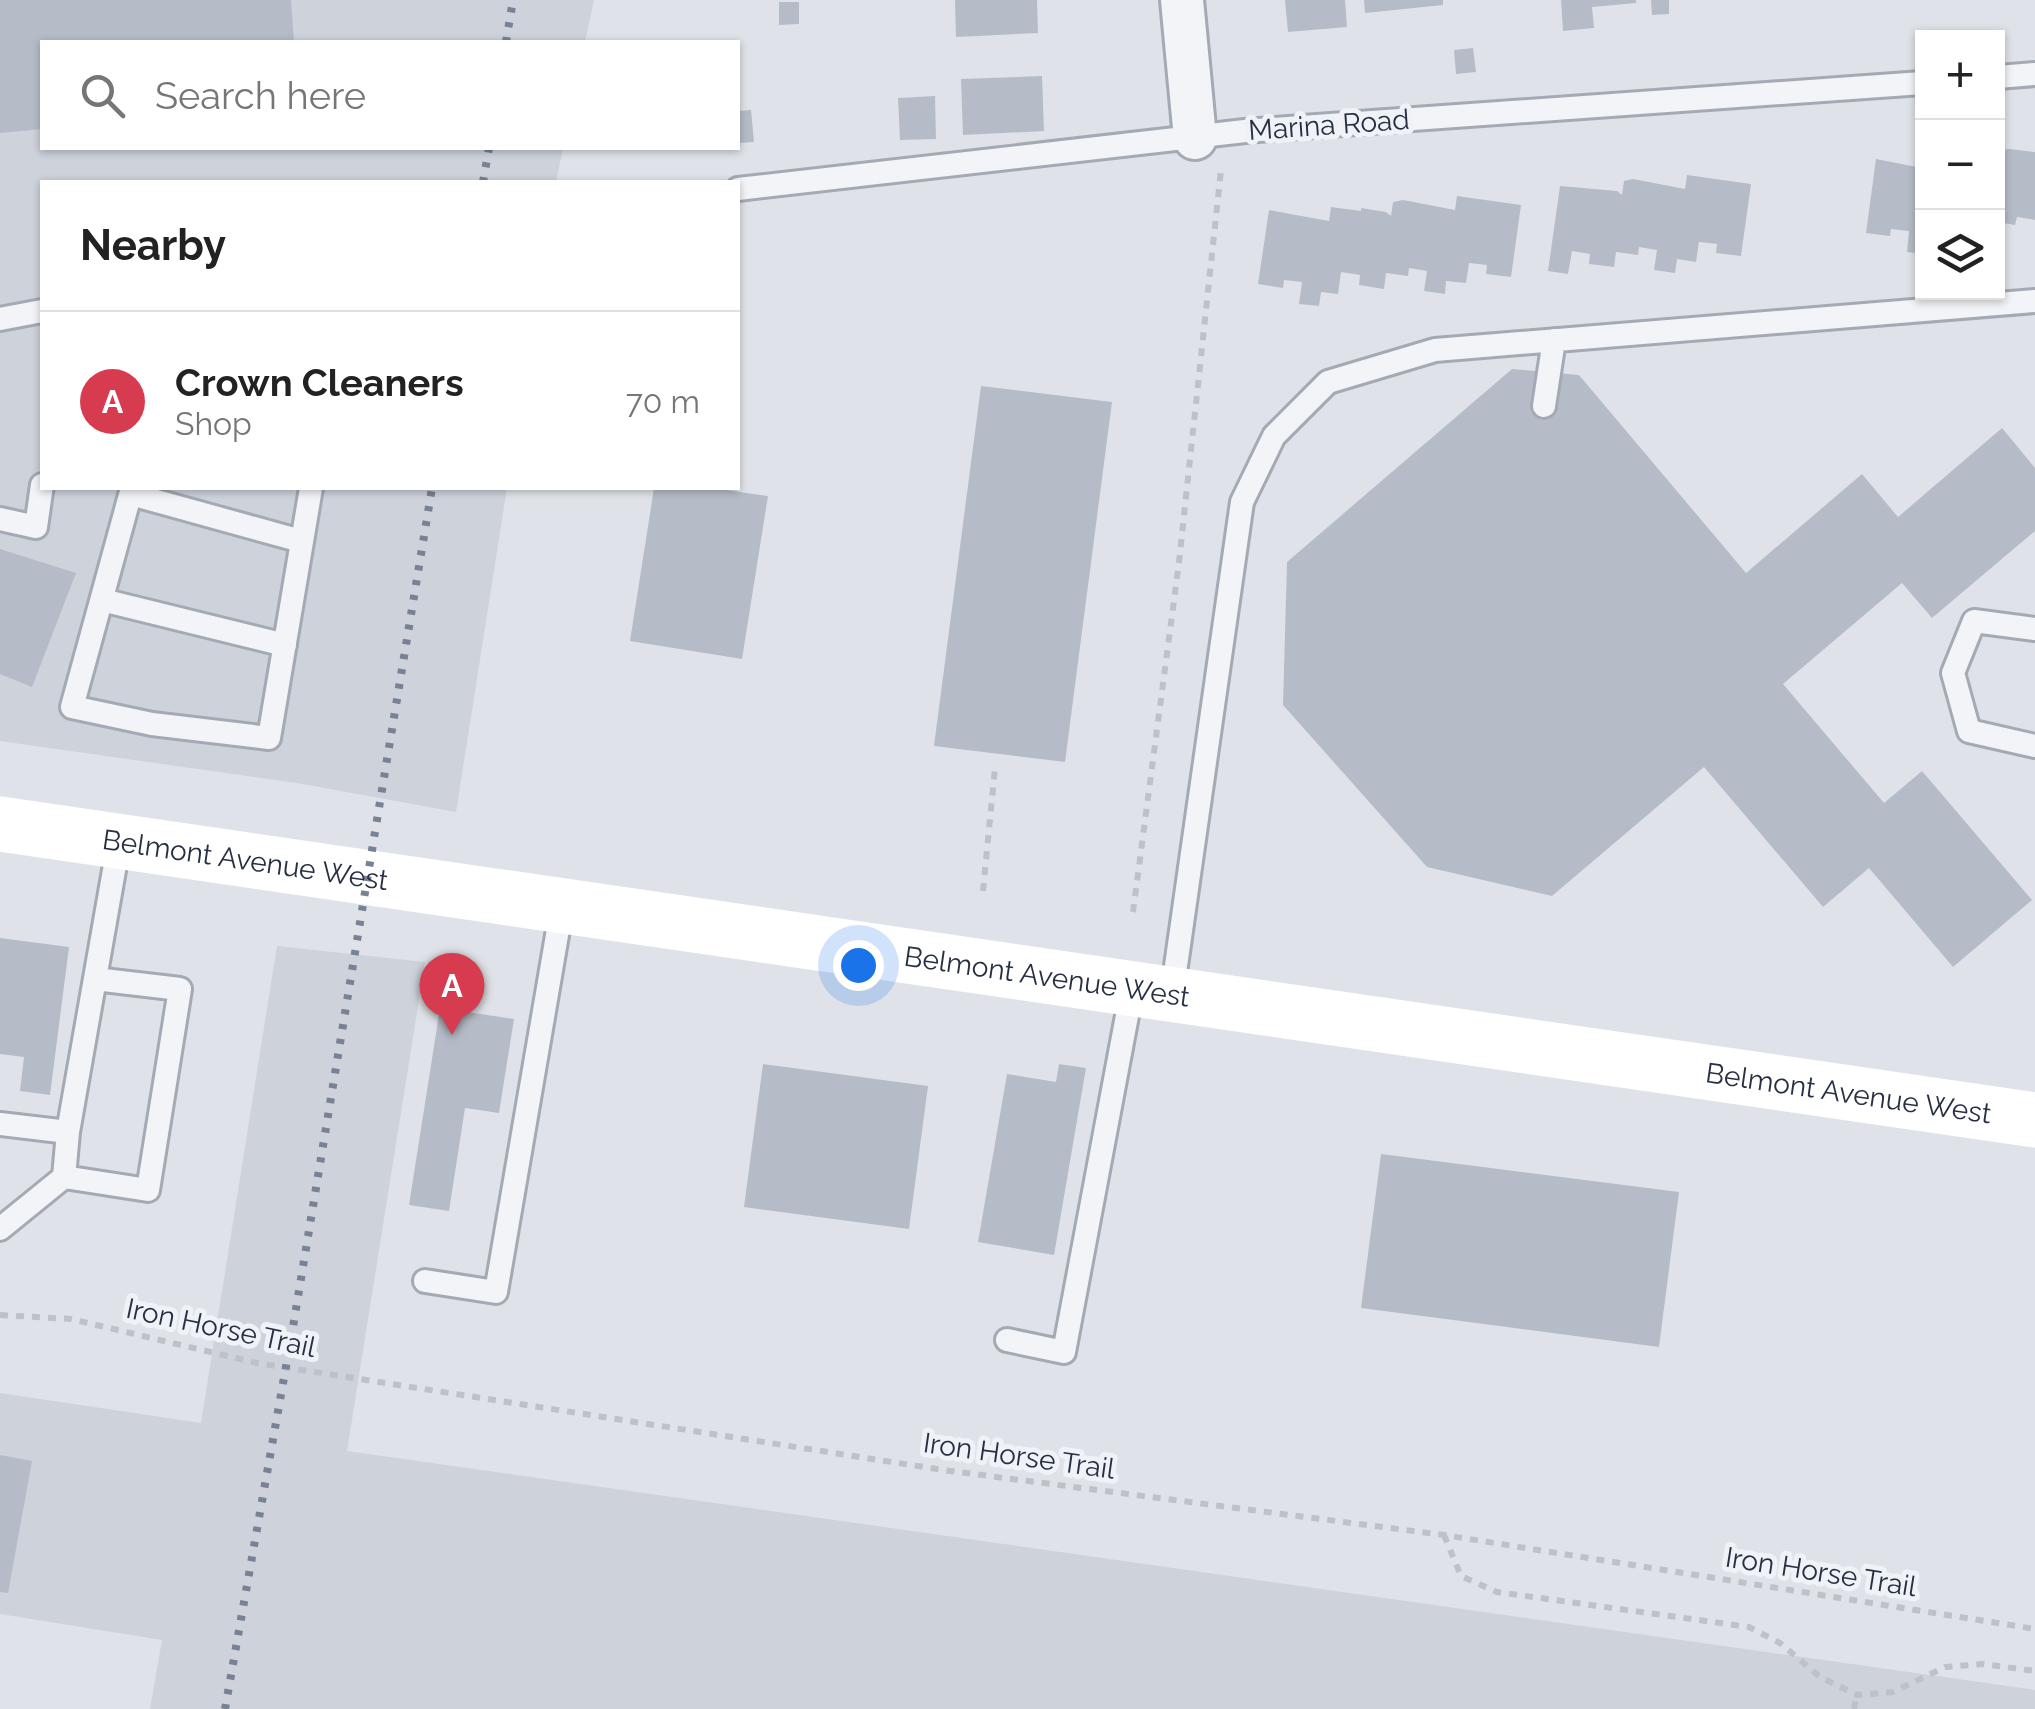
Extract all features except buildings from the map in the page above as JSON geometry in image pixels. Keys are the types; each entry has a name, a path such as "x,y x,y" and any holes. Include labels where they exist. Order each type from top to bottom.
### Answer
{"street":[{"path":"1182,0 1209,148"},
{"name":"Belmont Avenue West","path":"0,824 2035,1120"}],"lane":[{"path":"2005,76 2035,74"},
{"name":"Marina Road","path":"740,189 1209,148 1244,131 1915,83"},
{"path":"1008,1340 1064,1352 1152,992 1242,502 1274,436 1328,382 1435,350 2035,302"},
{"path":"0,318 40,311"},
{"path":"1544,406 1554,340"},
{"path":"0,519 36,528 41,490"},
{"path":"301,541 132,491 72,708 152,724 269,738 311,490"},
{"path":"102,600 284,645"},
{"path":"2035,629 1974,621 1953,673 1969,731 2035,746"},
{"path":"0,1229 64,1177 68,1132 119,842"},
{"path":"425,1280 496,1292 562,906"},
{"path":"64,1177 148,1190 180,989 94,979"},
{"path":"0,1124 68,1132"}],"path":[{"path":"1133,912 1179,562 1209,148"},
{"path":"983,891 996,768"},
{"name":"Iron Horse Trail","path":"0,1315 70,1318 257,1362 943,1470 1444,1535 2035,1629"},
{"path":"1444,1535 1461,1576 1497,1592 1749,1626 1780,1643 1820,1677 1856,1695 1893,1692 1944,1667 1983,1664 2035,1671"},
{"path":"1854,1709 1856,1695"}],"shaded area":[{"path":"0,0 594,0 585,40 40,40 40,150 563,150 556,180 40,180 40,490 507,490 456,812 297,783 0,741"},
{"path":"277,946 425,962 347,1451 2035,1690 2035,1709 150,1709 162,1640 0,1614 0,1393 201,1423"}],"railway":[{"path":"506,40 513,0"},
{"path":"483,180 489,150"},
{"path":"225,1709 293,1327 432,490"}],"place":[{"name":"Crown Cleaners","path":"452,1035"}]}
